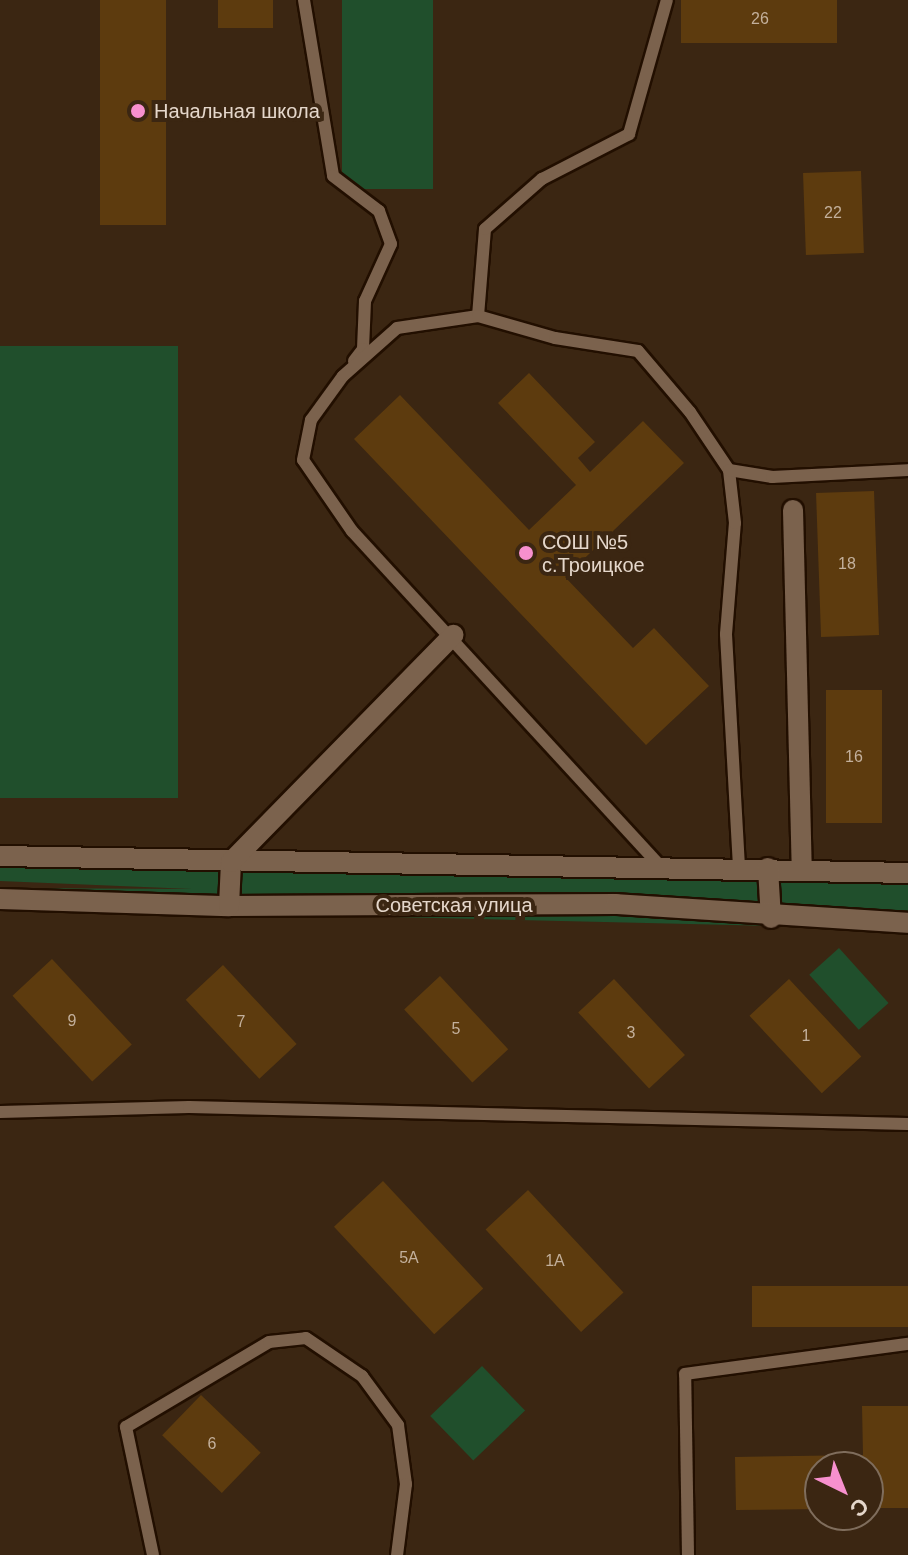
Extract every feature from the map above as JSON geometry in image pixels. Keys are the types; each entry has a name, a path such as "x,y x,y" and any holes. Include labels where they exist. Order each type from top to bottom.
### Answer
{"street":[{"path":"793,510 802,869"},
{"path":"229,906 231,862 453,635"},
{"name":"Советская улица","path":"0,856 231,862 739,867 908,873"},
{"path":"768,868 771,918"},
{"name":"Советская улица","path":"0,899 229,906 616,904 771,918 908,923"}],"lane":[{"path":"304,0 333,176 379,211 391,244 365,301 363,349 311,420 303,460 352,531 453,635 661,867"},
{"path":"478,316 485,229 542,179 629,134 667,0"},
{"path":"343,376 397,328 478,316 555,338 638,351 690,412 729,470 735,523 726,634 739,867"},
{"path":"729,470 772,477 908,470"},
{"path":"0,1112 189,1107 908,1124"},
{"path":"153,1555 126,1427 269,1342 306,1338 362,1376 398,1425 406,1484 397,1555"},
{"path":"688,1555 685,1374 908,1344"}],"green space":[{"path":"342,0 433,0 433,189 342,189"},
{"path":"0,346 178,346 178,798 0,798"},
{"path":"0,860 760,874 759,892 774,879 908,880 908,929 0,908 0,888 192,889 0,881"},
{"path":"839,948 889,1003 859,1030 809,975"},
{"path":"482,1366 525,1411 473,1461 430,1416"}],"building":[{"name":"Начальная школа","path":"100,0 166,0 166,225 100,225"},
{"path":"218,0 273,0 273,28 218,28"},
{"path":"681,0 837,0 837,43 681,43"},
{"path":"861,171 864,253 806,255 803,173"},
{"name":"СОШ №5 с.Троицкое","path":"529,373 595,442 578,458 590,472 643,421 684,463 565,577 633,648 654,628 709,686 646,745 354,439 400,395 529,530 576,485 498,403"},
{"path":"874,491 879,635 821,637 816,493"},
{"path":"826,690 882,690 882,823 826,823"},
{"path":"52,959 132,1045 92,1081 13,996"},
{"path":"223,965 297,1044 259,1079 186,1000"},
{"path":"440,976 508,1049 472,1083 404,1009"},
{"path":"614,979 685,1055 649,1088 578,1012"},
{"path":"789,979 861,1057 822,1093 750,1016"},
{"path":"383,1181 483,1289 434,1334 334,1227"},
{"path":"528,1190 623,1292 581,1332 486,1230"},
{"path":"752,1286 908,1286 908,1327 752,1327"},
{"path":"201,1395 261,1453 222,1493 162,1435"},
{"path":"862,1406 908,1406 908,1508 884,1508 884,1451 863,1451"},
{"path":"804,1456 804,1509 736,1510 735,1457"}],"place":[{"name":"Начальная школа","path":"138,111"},
{"name":"СОШ №5 с.Троицкое","path":"526,553"}]}
